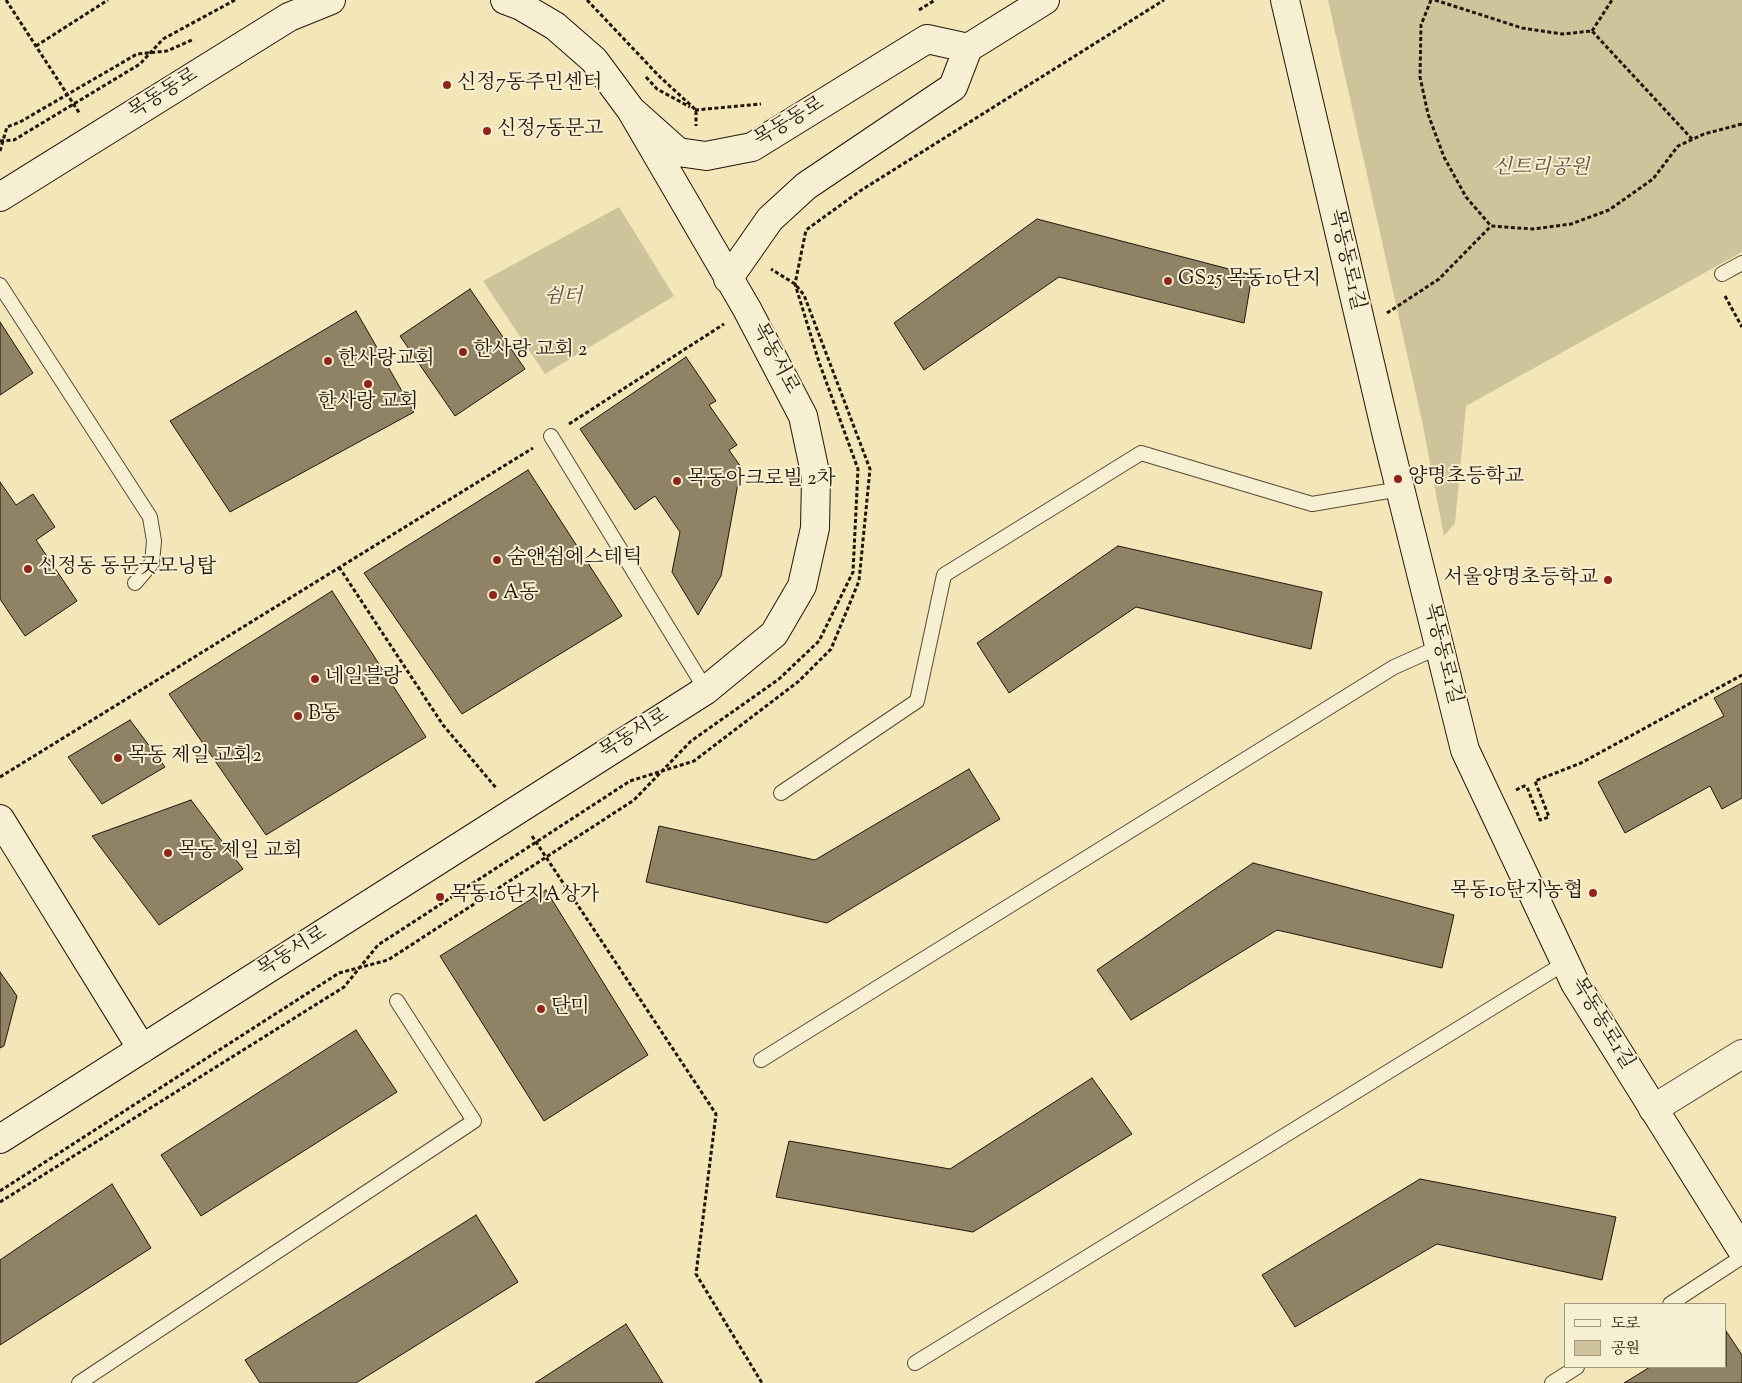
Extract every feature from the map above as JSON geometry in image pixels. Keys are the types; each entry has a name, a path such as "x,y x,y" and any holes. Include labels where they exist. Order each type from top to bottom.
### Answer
{"main road":[{"name":"목동동로","path":"0,197 289,17 332,0"},
{"name":"목동동로","path":"505,0 520,6 561,32 594,60 631,110 678,152 706,156 752,147 927,39 968,48"},
{"path":"728,279 770,219 806,186 953,87 968,48 1045,0"},
{"name":"목동동로1길","path":"1285,0 1361,330 1465,750 1575,983 1742,1250"},
{"name":"목동서로","path":"0,1139 706,690 774,634 802,586 815,528 816,477 803,416 747,309 631,110"},
{"path":"0,819 142,1048"},
{"path":"1653,1109 1742,1054"}],"lane":[{"path":"1722,274 1742,263"},
{"path":"0,284 150,517 154,541 152,563 135,583"},
{"path":"551,436 706,690"},
{"path":"781,793 917,701 944,575 1142,453 1312,504 1400,489"},
{"path":"762,1060 1394,667 1439,647"},
{"path":"915,1363 1565,963"},
{"path":"79,1383 474,1121 397,1001"},
{"path":"1672,1303 1742,1257"},
{"path":"1552,1383 1575,1368"}],"path":[{"path":"6,0 95,138"},
{"path":"36,46 108,0"},
{"path":"2,141 14,140 140,64 163,39 234,0"},
{"path":"587,0 660,77 696,110 759,105 768,100"},
{"path":"919,10 936,0"},
{"path":"795,284 806,230 860,191 1164,0"},
{"path":"1431,0 1421,25 1420,77 1428,114 1444,157 1466,197 1491,226 1533,229 1571,224 1609,210 1653,179 1678,146 1704,134 1742,124"},
{"path":"1435,0 1522,28 1562,34 1592,31"},
{"path":"1592,31 1612,0"},
{"path":"1592,31 1692,139"},
{"path":"0,151 7,127 20,122 137,54 167,52 201,36"},
{"path":"1361,330 1438,278 1491,226"},
{"path":"1722,274 1721,288 1742,327"},
{"path":"0,777 551,436 747,309"},
{"path":"339,567 443,725 516,811 716,1114 696,1274 762,1383"},
{"path":"1511,792 1524,786 1527,787 1540,820 1549,817 1535,781 1581,762 1742,675"}],"green space":[{"name":"신트리공원","path":"1328,0 1742,0 1742,252 1466,406 1455,523 1444,536 1422,421"},
{"name":"쉼터","path":"619,207 674,296 545,374 483,281"}],"building":[{"path":"1037,219 1252,275 1244,323 1059,277 924,370 894,323"},
{"name":"한사랑 교회 2","path":"470,289 525,369 455,416 400,336"},
{"name":"한사랑교회","path":"356,311 414,412 230,512 170,421"},
{"path":"0,322 33,373 0,395"},
{"name":"목동아크로빌 2차","path":"686,357 716,401 709,405 737,445 729,450 741,467 721,576 698,615 672,572 680,532 655,496 635,510 580,429"},
{"name":"A동","path":"528,470 622,616 462,714 364,573"},
{"name":"신정동 동문굿모닝탑","path":"0,482 16,505 33,494 55,527 36,540 77,601 25,636 0,599"},
{"path":"1118,546 1322,592 1311,649 1136,607 1009,693 977,643"},
{"name":"B동","path":"332,591 426,737 266,835 169,694"},
{"path":"1742,683 1742,798 1722,809 1710,786 1625,833 1598,782 1724,716 1714,698"},
{"path":"130,720 165,767 102,804 68,757"},
{"path":"969,769 1000,819 827,923 646,882 659,826 815,860"},
{"name":"목동 제일 교회","path":"191,800 243,869 159,925 92,836"},
{"path":"1253,863 1454,915 1442,968 1277,930 1131,1020 1097,970"},
{"path":"546,890 648,1055 544,1121 440,956"},
{"path":"0,972 17,996 4,1046 0,1048"},
{"path":"356,1030 397,1092 201,1216 161,1155"},
{"path":"1092,1078 1132,1134 973,1232 776,1197 789,1141 950,1169"},
{"path":"1420,1179 1616,1217 1602,1280 1437,1244 1295,1327 1262,1275"},
{"path":"112,1184 151,1248 0,1345 0,1260"},
{"path":"476,1215 518,1282 356,1383 260,1383 245,1360"},
{"path":"626,1324 663,1383 535,1383"},
{"path":"1727,1332 1742,1355 1742,1383 1624,1383 1648,1368 1727,1368"}],"place":[{"name":"신정7동주민센터","path":"447,85"},
{"name":"신정7동문고","path":"487,131"},
{"name":"GS25 목동10단지","path":"1168,281"},
{"name":"한사랑 교회 2","path":"463,352"},
{"name":"한사랑교회","path":"328,361"},
{"name":"한사랑 교회","path":"368,384"},
{"name":"양명초등학교","path":"1398,479"},
{"name":"목동아크로빌 2차","path":"677,481"},
{"name":"숨앤쉼에스테틱","path":"497,560"},
{"name":"신정동 동문굿모닝탑","path":"28,569"},
{"name":"서울양명초등학교","path":"1608,580"},
{"name":"A동","path":"493,595"},
{"name":"네일블랑","path":"315,679"},
{"name":"B동","path":"298,716"},
{"name":"목동 제일 교회2","path":"118,758"},
{"name":"목동 제일 교회","path":"168,853"},
{"name":"목동10단지농협","path":"1593,893"},
{"name":"목동10단지A상가","path":"440,897"},
{"name":"단미","path":"541,1009"}]}
